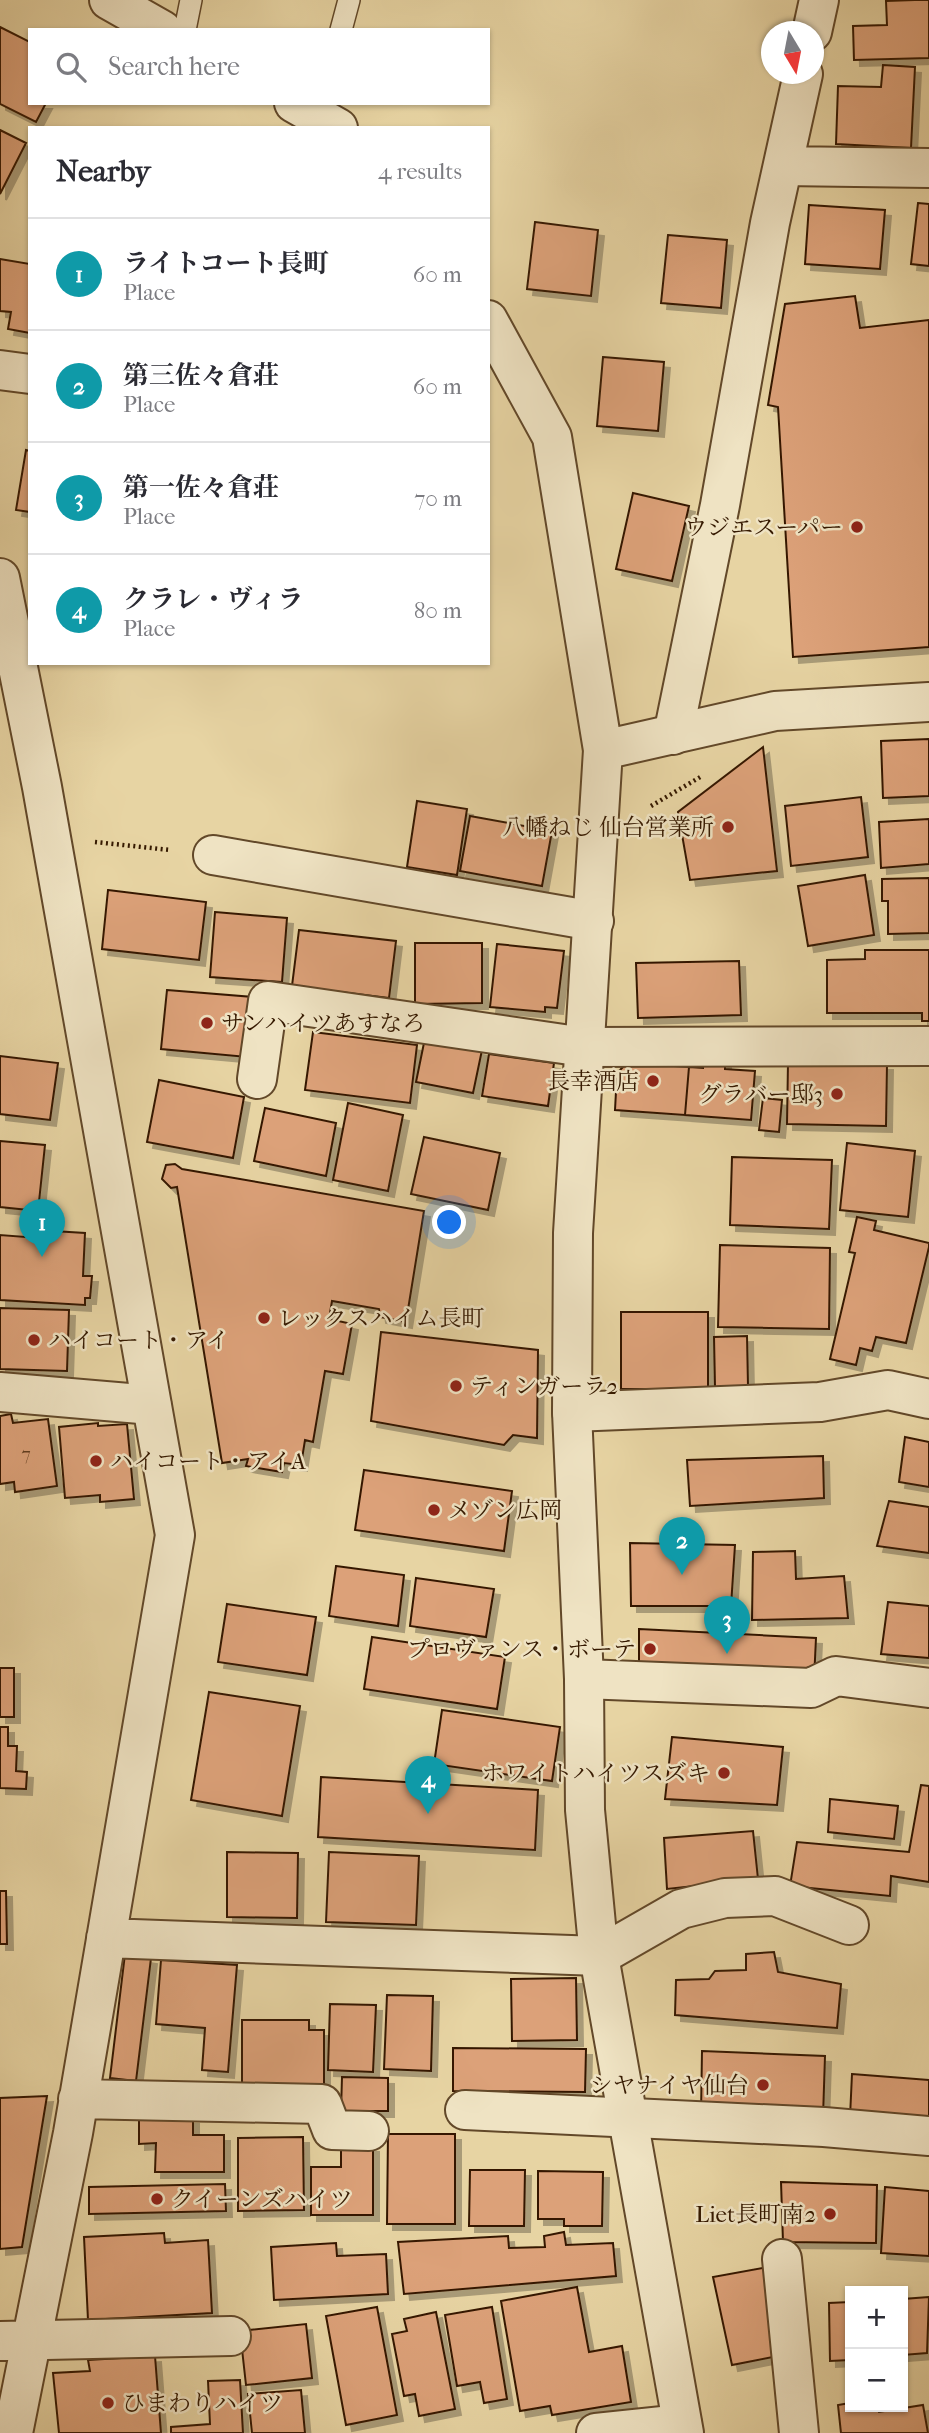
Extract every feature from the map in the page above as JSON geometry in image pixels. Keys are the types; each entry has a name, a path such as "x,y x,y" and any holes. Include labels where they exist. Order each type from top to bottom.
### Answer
{"street":[{"path":"109,0 158,28"},
{"path":"814,21 819,0"},
{"path":"673,735 720,505 770,223 801,84"},
{"path":"783,166 929,168"},
{"path":"490,324 552,437 603,750 573,1233 572,1412 584,1679 585,1810 599,1956 683,2428 596,2433"},
{"path":"0,370 28,374"},
{"path":"0,578 50,836 175,1535 78,2099 15,2341 13,2433"},
{"path":"603,750 775,711 929,702"},
{"path":"213,855 594,921"},
{"path":"257,1079 268,1001 584,1047 929,1046"},
{"path":"572,1412 820,1402 888,1390 929,1399"},
{"path":"0,1392 152,1405"},
{"path":"584,1679 811,1688 836,1676 929,1688"},
{"path":"106,1938 599,1956 681,1909 724,1898 775,1896 849,1925"},
{"path":"78,2099 322,2104 332,2130 369,2131"},
{"path":"466,2110 824,2127 929,2136"},
{"path":"782,2259 799,2433"},
{"path":"15,2341 231,2336"}],"lane":[{"path":"185,28 191,0"},
{"path":"342,28 349,0"}],"path":[{"path":"50,836 213,855"}],"building":[{"path":"929,0 929,58 854,60 853,26 887,25 886,1"},
{"path":"0,27 28,41 28,105 45,105 36,122 0,104"},
{"path":"883,65 915,67 911,148 836,144 838,86 881,87"},
{"path":"0,130 26,143 0,194"},
{"path":"918,203 929,204 929,266 911,264"},
{"path":"809,205 885,210 880,269 805,264"},
{"path":"535,222 598,230 591,296 527,289"},
{"path":"668,235 727,240 721,308 661,303"},
{"path":"0,259 28,264 28,333 8,329 11,312 0,311"},
{"name":"ウジエスーパー","path":"855,296 860,328 929,320 929,647 793,657 778,407 768,405 785,304"},
{"path":"603,357 664,362 658,431 597,426"},
{"path":"26,450 28,512 16,510"},
{"path":"633,493 689,506 672,581 616,569"},
{"path":"929,739 929,796 883,798 881,741"},
{"path":"763,747 777,871 690,880 678,812"},
{"path":"861,797 868,857 791,866 785,806"},
{"path":"417,801 467,809 457,875 407,867"},
{"path":"470,816 552,831 542,886 460,871"},
{"path":"929,819 929,864 881,868 879,822"},
{"path":"865,875 874,935 808,946 798,886"},
{"path":"929,878 929,933 888,934 888,901 882,901 882,879"},
{"path":"108,890 206,902 199,960 102,949"},
{"path":"215,912 287,918 282,982 210,977"},
{"path":"299,930 396,941 389,998 292,986"},
{"path":"415,943 482,943 482,1003 415,1004"},
{"path":"497,944 564,951 557,1008 545,1007 545,1012 490,1007"},
{"path":"865,950 929,950 929,1021 922,1021 922,1013 827,1013 827,960 865,959"},
{"path":"739,961 741,1015 638,1018 636,963"},
{"name":"サンハイツあすなろ","path":"167,990 253,997 247,1057 161,1049"},
{"path":"313,1032 417,1045 410,1103 305,1090"},
{"path":"425,1038 482,1050 473,1093 416,1082"},
{"path":"489,1054 554,1063 548,1106 482,1096"},
{"path":"0,1056 58,1063 50,1120 0,1114"},
{"path":"703,1061 725,1061 725,1069 755,1071 751,1120 685,1115 689,1067 703,1068"},
{"path":"627,1063 689,1067 685,1115 615,1110 617,1073"},
{"name":"グラバー邸3","path":"788,1063 887,1064 886,1126 787,1124"},
{"path":"159,1080 244,1097 233,1158 147,1142"},
{"path":"763,1098 782,1100 779,1132 759,1130"},
{"path":"348,1103 403,1115 388,1191 333,1180"},
{"path":"265,1108 336,1123 326,1176 254,1161"},
{"path":"424,1137 500,1153 488,1210 411,1194"},
{"path":"0,1141 45,1145 38,1211 0,1207"},
{"path":"847,1143 915,1151 908,1217 840,1210"},
{"path":"732,1157 832,1160 829,1229 730,1225"},
{"name":"レックスハイム長町","path":"175,1164 182,1169 424,1211 406,1322 380,1317 379,1309 332,1301 329,1319 352,1324 343,1374 325,1371 313,1442 305,1440 301,1465 284,1463 282,1472 246,1466 248,1459 222,1463 177,1187 171,1188 162,1179 166,1165"},
{"path":"857,1217 876,1221 874,1230 929,1243 929,1247 906,1343 876,1337 872,1351 860,1348 856,1365 830,1359 855,1253 849,1252"},
{"path":"53,1231 85,1233 83,1276 92,1276 90,1298 85,1298 85,1305 0,1300 0,1235 52,1239"},
{"path":"720,1245 830,1248 829,1329 718,1327"},
{"name":"ハイコート・アイ","path":"0,1308 69,1310 67,1371 0,1369"},
{"path":"621,1312 708,1312 708,1389 621,1389"},
{"name":"ティンガーラ2","path":"381,1332 538,1350 537,1438 513,1435 504,1445 371,1421"},
{"path":"747,1336 748,1386 715,1387 714,1337"},
{"path":"11,1414 13,1423 48,1419 57,1486 15,1492 14,1482 0,1484 0,1416"},
{"name":"ハイコート・アイA","path":"98,1423 98,1426 127,1424 134,1499 100,1502 100,1495 65,1498 59,1427"},
{"path":"905,1437 929,1442 929,1487 899,1482"},
{"path":"823,1456 824,1498 690,1506 687,1460"},
{"name":"メゾン広岡","path":"364,1470 512,1491 504,1551 355,1530"},
{"path":"889,1501 929,1507 929,1553 877,1546"},
{"path":"630,1543 735,1545 731,1606 631,1606"},
{"path":"795,1551 796,1579 844,1576 848,1618 752,1620 753,1552"},
{"path":"336,1566 404,1575 398,1626 329,1616"},
{"path":"416,1578 494,1589 486,1637 410,1626"},
{"path":"888,1602 929,1606 929,1658 881,1654"},
{"path":"227,1604 316,1617 307,1675 218,1662"},
{"path":"639,1629 816,1638 814,1680 639,1671"},
{"path":"372,1637 505,1657 497,1709 364,1689"},
{"path":"0,1668 14,1668 14,1717 0,1717"},
{"path":"209,1692 300,1706 282,1816 191,1800"},
{"path":"442,1710 560,1727 552,1781 434,1764"},
{"path":"0,1727 8,1727 8,1746 17,1746 16,1771 27,1772 26,1789 0,1788"},
{"name":"ホワイトハイツスズキ","path":"672,1737 783,1747 777,1805 665,1799"},
{"path":"321,1777 538,1790 535,1850 318,1837"},
{"path":"921,1785 929,1786 929,1882 891,1876 890,1896 790,1886 797,1842 909,1852"},
{"path":"830,1799 898,1806 894,1839 828,1832"},
{"path":"753,1831 758,1879 667,1889 664,1838"},
{"path":"227,1852 298,1853 297,1918 227,1917"},
{"path":"329,1852 419,1856 416,1925 326,1922"},
{"path":"0,1891 6,1891 7,1944 0,1944"},
{"path":"774,1952 778,1972 841,1984 837,2028 675,2015 676,1980 709,1979 715,1971 746,1970 746,1954"},
{"path":"125,1954 151,1958 136,2081 110,2078"},
{"path":"161,1960 237,1965 228,2072 202,2070 205,2028 156,2024"},
{"path":"576,1978 577,2040 512,2041 511,1979"},
{"path":"387,1995 433,1996 431,2071 384,2069"},
{"path":"330,2004 376,2005 373,2072 328,2070"},
{"path":"242,2020 309,2020 309,2030 324,2030 324,2087 242,2087"},
{"path":"453,2048 586,2049 585,2092 453,2091"},
{"name":"シヤナイヤ仙台","path":"702,2051 825,2056 823,2117 701,2114"},
{"path":"852,2074 929,2080 929,2123 850,2117"},
{"path":"342,2077 388,2078 388,2111 341,2111"},
{"path":"47,2096 22,2247 0,2249 0,2098"},
{"path":"139,2117 193,2118 193,2135 224,2135 224,2172 155,2172 156,2143 139,2144"},
{"path":"388,2134 455,2134 455,2224 387,2224"},
{"path":"303,2137 304,2210 238,2211 238,2138"},
{"path":"341,2145 373,2146 373,2215 311,2215 311,2167 341,2167"},
{"path":"470,2170 525,2170 524,2226 469,2226"},
{"path":"538,2171 603,2172 602,2226 564,2226 564,2219 538,2219"},
{"name":"Liet長町南2","path":"781,2182 877,2185 876,2243 783,2242"},
{"name":"クイーンズハイツ","path":"225,2184 226,2211 89,2214 89,2187"},
{"path":"885,2187 929,2191 929,2256 881,2253"},
{"path":"564,2232 566,2245 613,2243 616,2276 404,2294 398,2242 508,2236 509,2248 545,2247 544,2236"},
{"path":"164,2233 165,2243 208,2240 212,2313 88,2320 84,2237"},
{"path":"336,2243 337,2256 386,2254 388,2294 274,2300 271,2247"},
{"path":"773,2266 783,2355 732,2365 713,2277"},
{"path":"577,2287 589,2352 622,2346 631,2402 552,2415 550,2406 520,2411 501,2301"},
{"path":"929,2297 927,2353 908,2355 908,2299"},
{"path":"845,2302 845,2360 830,2361 829,2303"},
{"path":"377,2307 397,2415 346,2425 326,2316"},
{"path":"492,2307 507,2399 484,2403 480,2382 457,2386 445,2315"},
{"path":"436,2312 455,2409 419,2416 415,2394 404,2396 392,2334 407,2331 404,2319"},
{"path":"306,2324 312,2378 246,2385 240,2331"},
{"name":"ひまわりハイツ","path":"155,2356 161,2433 59,2433 53,2373 90,2371 88,2360"},
{"path":"240,2380 243,2433 171,2433 171,2427 210,2424 208,2381"},
{"path":"301,2390 305,2433 252,2433 248,2394"},
{"path":"845,2404 845,2412 908,2412 908,2407 923,2405 928,2433 841,2433 838,2405"}],"place":[{"name":"ウジエスーパー","path":"857,527"},
{"name":"八幡ねじ 仙台営業所","path":"728,827"},
{"name":"サンハイツあすなろ","path":"207,1023"},
{"name":"長幸酒店","path":"653,1081"},
{"name":"グラバー邸3","path":"837,1094"},
{"name":"ライトコート長町","path":"42,1257"},
{"name":"レックスハイム長町","path":"264,1318"},
{"name":"ハイコート・アイ","path":"34,1340"},
{"name":"ティンガーラ2","path":"456,1386"},
{"name":"ハイコート・アイA","path":"96,1461"},
{"name":"メゾン広岡","path":"434,1510"},
{"name":"第三佐々倉荘","path":"682,1575"},
{"name":"プロヴァンス・ボーテ","path":"650,1649"},
{"name":"第一佐々倉荘","path":"727,1654"},
{"name":"ホワイトハイツスズキ","path":"724,1773"},
{"name":"クラレ・ヴィラ","path":"428,1814"},
{"name":"シヤナイヤ仙台","path":"763,2085"},
{"name":"クイーンズハイツ","path":"157,2199"},
{"name":"Liet長町南2","path":"830,2214"},
{"name":"ひまわりハイツ","path":"108,2403"}]}
